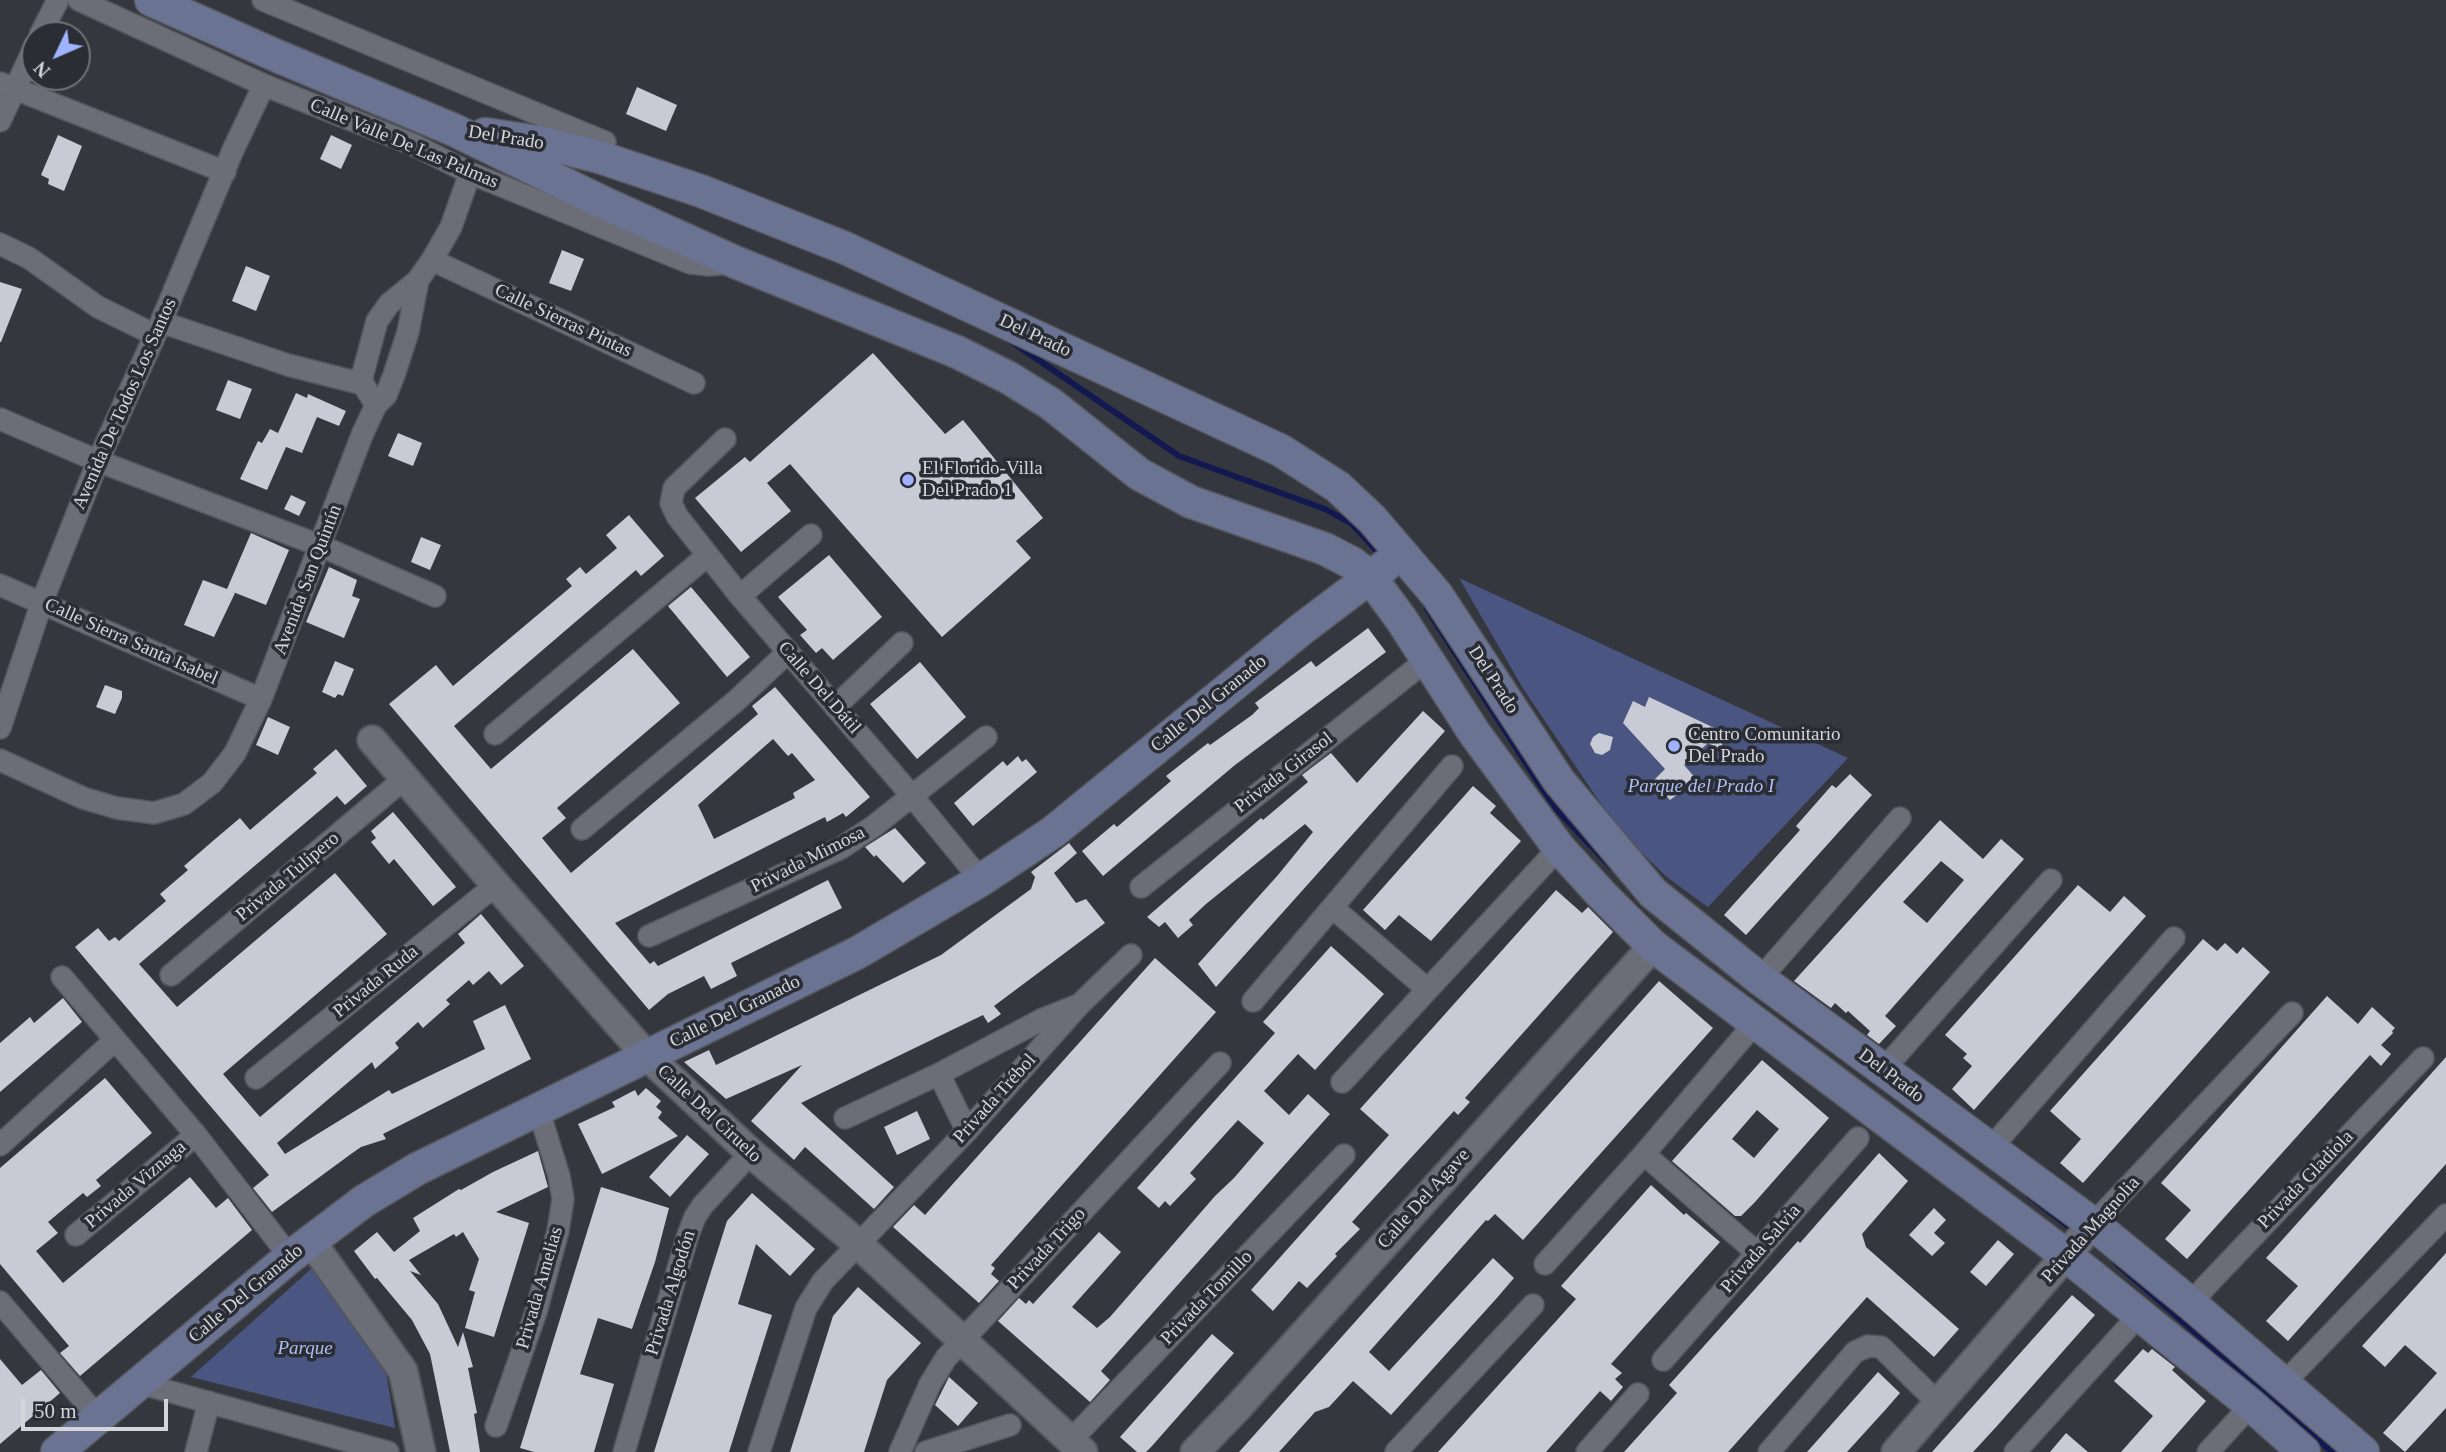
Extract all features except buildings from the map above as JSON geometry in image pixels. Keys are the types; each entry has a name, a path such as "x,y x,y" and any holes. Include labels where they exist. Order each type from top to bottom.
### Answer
{"main road":[{"path":"150,0 454,130"},
{"name":"Del Prado","path":"454,130 539,142 599,157 701,191 845,248 1280,450 1338,488 1372,519 1437,594 1559,780 1653,892 1760,979 2093,1224 2192,1304 2363,1452"},
{"name":"Del Prado","path":"454,130 604,203 735,262 957,352 1009,378 1051,404 1149,480 1191,502 1325,549 1352,563 1370,577 1428,659 1475,734 1559,848 1653,946 2067,1255 2251,1405 2304,1452"},
{"name":"Calle Del Granado","path":"58,1451 300,1249 364,1200 417,1169 538,1108 857,953 981,880 1053,832 1303,628 1402,552"}],"street":[{"path":"47,21 58,0"},
{"name":"Calle Valle De Las Palmas","path":"79,0 264,85 412,144 470,173 690,263 709,265 735,262"},
{"path":"263,0 605,142 599,157"},
{"path":"0,121 7,86 21,66"},
{"name":"Avenida De Todos Los Santos","path":"0,728 42,602 98,461 264,85"},
{"path":"7,86 225,172"},
{"path":"363,384 362,377 377,321 389,304 418,280 432,260 451,227 470,173"},
{"path":"0,244 29,258 98,307 158,329 363,384 381,400"},
{"name":"Calle Sierras Pintas","path":"432,260 694,383"},
{"name":"Avenida San Quintín","path":"0,760 83,798 117,808 153,813 184,804 212,783 235,753 261,699 362,435 381,400 408,332 418,280"},
{"path":"0,419 98,461 321,546 435,596"},
{"name":"Calle Del Dátil","path":"725,439 674,488 671,503 677,516 740,596 981,880"},
{"path":"740,596 811,535"},
{"path":"495,734 708,555"},
{"name":"Calle Sierra Santa Isabel","path":"0,585 261,699"},
{"path":"835,707 902,643"},
{"path":"582,829 737,700 788,652"},
{"name":"Privada Girasol","path":"1141,887 1428,659"},
{"name":"Privada Mimosa","path":"649,936 841,848 986,737"},
{"name":"Calle Del Ciruelo","path":"372,740 646,1055 751,1153 858,1244 1077,1446"},
{"path":"1252,1001 1452,766"},
{"name":"Privada Tulipero","path":"171,975 404,779"},
{"path":"1760,979 1900,818"},
{"path":"1342,1082 1559,848"},
{"path":"1883,1070 2051,880"},
{"name":"Privada Ruda","path":"256,1078 496,885"},
{"path":"1333,908 1427,989"},
{"path":"1990,1149 2174,938"},
{"name":"Calle Del Agave","path":"1195,1452 1653,946"},
{"name":"Privada Trébol","path":"759,1452 806,1308 823,1280 967,1131 1080,1004 1131,955"},
{"name":"Privada Viznaga","path":"62,977 195,1135 300,1249 402,1371 421,1452"},
{"path":"845,1118 939,1074 1000,1040 1080,1004"},
{"name":"Privada Magnolia","path":"1896,1452 2093,1224 2292,1013"},
{"path":"1545,1264 1644,1154 1755,1023"},
{"path":"0,1145 114,1041"},
{"name":"Privada Gladiola","path":"2192,1304 2205,1287 2423,1058"},
{"name":"Privada Trigo","path":"900,1452 930,1384 946,1358 1220,1063"},
{"path":"939,1074 967,1131"},
{"name":"Privada Amelias","path":"496,1426 536,1312 558,1231 563,1199 559,1176 538,1108"},
{"name":"Privada Viznaga","path":"76,1235 195,1135"},
{"name":"Privada Salvia","path":"1663,1360 1858,1138"},
{"name":"Privada Algodón","path":"624,1452 695,1217 751,1153"},
{"path":"1644,1154 1757,1253"},
{"name":"Privada Tomillo","path":"1077,1446 1344,1155"},
{"path":"2283,1384 2446,1215"},
{"path":"0,1303 98,1418"},
{"path":"1396,1452 1533,1305"},
{"path":"2015,1452 2140,1314"},
{"path":"1769,1452 1855,1352 1868,1346 1881,1348 1938,1403"},
{"path":"139,1383 209,1402 345,1446 388,1452"},
{"path":"1587,1452 1638,1394"},
{"path":"196,1452 209,1402"},
{"path":"2207,1452 2251,1405"},
{"path":"926,1452 1010,1425"}],"green space":[{"name":"Parque del Prado I","path":"1459,578 1848,758 1708,907 1668,878 1620,832 1524,690"},
{"name":"Parque","path":"312,1268 385,1364 395,1428 191,1377"}],"waterway":[{"path":"1009,340 1179,456 1325,509 1352,524 1376,550"},
{"path":"1427,609 1558,811 1611,867"},
{"path":"2029,1196 2069,1227"},
{"path":"2116,1263 2332,1452"}],"place":[{"name":"El Florido-Villa Del Prado 1","path":"908,480"},
{"name":"Centro Comunitario Del Prado","path":"1674,746"}]}
